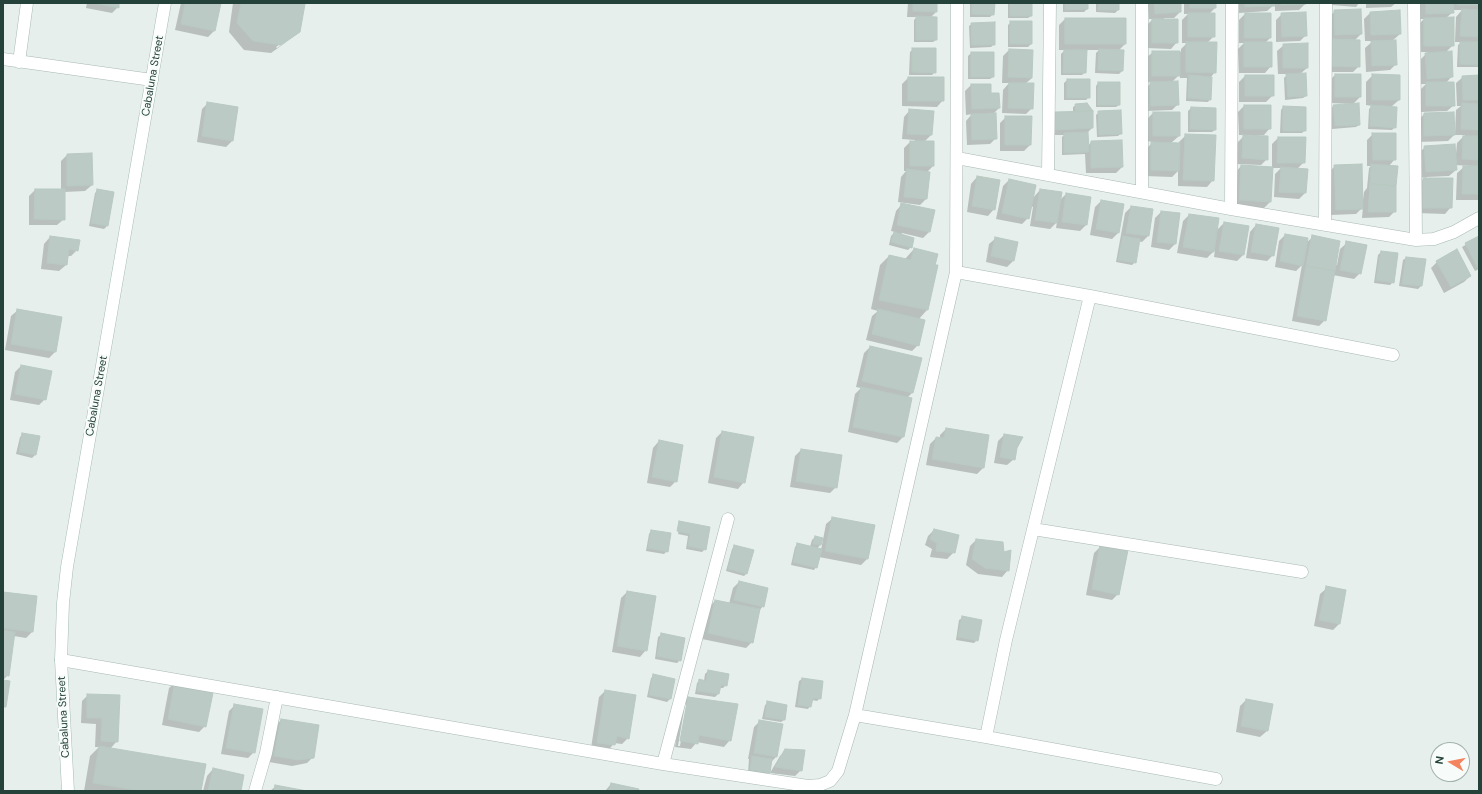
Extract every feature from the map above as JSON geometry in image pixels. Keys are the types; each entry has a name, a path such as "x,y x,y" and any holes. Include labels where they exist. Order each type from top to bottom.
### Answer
{"street":[{"path":"19,62 27,3"},
{"name":"Cabaluna Street","path":"68,791 61,660 63,603 67,567 166,3"},
{"path":"61,660 663,764 808,786 820,785 830,781 838,771 855,715 956,272 957,3"},
{"path":"1048,176 1050,3"},
{"path":"1142,3 1142,192"},
{"path":"1231,209 1232,3"},
{"path":"1325,225 1326,3"},
{"path":"1414,3 1416,240"},
{"path":"3,60 152,80"},
{"path":"957,158 1231,209 1416,240 1434,239 1454,232 1479,218"},
{"path":"956,272 1090,296 1392,355"},
{"path":"986,737 1006,640 1090,296"},
{"path":"663,764 728,519"},
{"path":"1033,529 1302,572"},
{"path":"255,791 266,753 277,697"},
{"path":"855,715 986,737 1216,779"}],"building":[{"path":"94,3 119,3 119,8"},
{"path":"185,3 221,3 215,31 181,24"},
{"path":"241,3 305,4 300,32 281,45 253,41 237,23"},
{"path":"913,3 937,3 937,12 913,11"},
{"path":"972,3 995,3 994,15 972,14"},
{"path":"1010,3 1032,3 1032,16 1010,16"},
{"path":"1065,3 1088,3 1088,9 1065,10"},
{"path":"1099,3 1119,3 1119,10 1098,10"},
{"path":"1154,3 1181,3 1181,12 1155,14"},
{"path":"1190,3 1216,3 1216,8 1190,8"},
{"path":"1245,3 1274,3 1275,6 1245,7"},
{"path":"1281,3 1306,3 1306,4 1281,5"},
{"path":"1426,3 1453,3 1454,13 1426,14"},
{"path":"1458,3 1479,3 1479,5 1458,5"},
{"path":"1361,9 1362,34 1335,35 1334,10"},
{"path":"1462,9 1479,10 1479,37 1460,36"},
{"path":"1400,10 1401,34 1371,35 1370,12"},
{"path":"1306,12 1307,36 1282,37 1281,13"},
{"path":"1188,13 1215,13 1215,37 1188,37"},
{"path":"1245,13 1271,13 1271,38 1244,38"},
{"path":"916,16 937,17 937,40 916,40"},
{"path":"1454,17 1454,46 1424,46 1424,18"},
{"path":"1065,18 1126,18 1126,44 1065,44"},
{"path":"1152,19 1178,19 1178,43 1152,43"},
{"path":"1010,21 1032,21 1032,44 1010,44"},
{"path":"995,22 995,45 972,45 971,23"},
{"path":"1331,39 1360,40 1360,67 1330,66"},
{"path":"1396,40 1397,65 1372,66 1371,41"},
{"path":"1186,42 1217,42 1216,73 1186,72"},
{"path":"1244,42 1272,42 1272,67 1244,67"},
{"path":"1460,42 1479,42 1479,65 1460,64"},
{"path":"1308,43 1308,68 1283,68 1283,44"},
{"path":"912,48 936,48 936,73 912,72"},
{"path":"1009,49 1033,50 1032,78 1008,77"},
{"path":"1099,49 1124,50 1123,71 1098,70"},
{"path":"1064,50 1087,50 1086,73 1063,73"},
{"path":"1152,51 1180,51 1180,76 1152,76"},
{"path":"1452,51 1453,77 1427,79 1425,53"},
{"path":"971,52 994,52 994,77 971,77"},
{"path":"1306,73 1307,96 1288,97 1286,74"},
{"path":"1335,74 1361,74 1361,97 1335,97"},
{"path":"1372,74 1400,75 1400,100 1372,100"},
{"path":"1189,75 1212,77 1211,100 1188,98"},
{"path":"1245,75 1274,75 1274,96 1245,96"},
{"path":"1479,75 1479,100 1463,100 1462,76"},
{"path":"908,77 944,77 944,101 908,101"},
{"path":"1067,79 1090,79 1090,98 1067,98"},
{"path":"1178,81 1179,105 1151,106 1150,82"},
{"path":"1098,82 1120,82 1120,105 1098,105"},
{"path":"1426,82 1454,82 1455,106 1426,106"},
{"path":"1009,83 1034,83 1033,109 1008,108"},
{"path":"971,84 991,84 991,93 999,93 1000,108 972,109"},
{"path":"207,102 238,107 233,141 202,136"},
{"path":"1087,103 1093,111 1076,112 1075,104"},
{"path":"1359,103 1360,125 1335,126 1333,105"},
{"path":"1462,103 1479,104 1479,130 1461,129"},
{"path":"1244,105 1271,105 1271,129 1244,129"},
{"path":"1371,105 1397,107 1396,128 1370,126"},
{"path":"1283,106 1306,107 1306,131 1283,131"},
{"path":"1191,107 1216,108 1216,130 1190,129"},
{"path":"909,109 934,111 932,135 907,134"},
{"path":"1121,110 1122,134 1099,135 1098,111"},
{"path":"1093,111 1093,128 1055,130 1055,112"},
{"path":"1153,112 1180,112 1180,136 1153,136"},
{"path":"1454,112 1455,135 1424,136 1424,113"},
{"path":"996,113 997,139 972,140 971,114"},
{"path":"1005,116 1032,116 1031,145 1005,145"},
{"path":"1088,132 1089,152 1064,153 1064,133"},
{"path":"1372,133 1396,133 1396,160 1373,160"},
{"path":"1185,134 1216,135 1214,181 1183,180"},
{"path":"1243,135 1268,136 1268,160 1242,158"},
{"path":"1463,136 1479,136 1479,160 1462,159"},
{"path":"1278,137 1306,137 1305,163 1277,163"},
{"path":"1122,140 1123,167 1091,168 1091,141"},
{"path":"910,141 934,141 934,166 910,166"},
{"path":"1151,142 1180,143 1179,171 1151,170"},
{"path":"1455,144 1457,170 1426,172 1424,146"},
{"path":"92,153 93,185 67,186 67,154"},
{"path":"1362,164 1363,209 1336,210 1334,165"},
{"path":"1371,164 1398,166 1396,186 1370,184"},
{"path":"1241,165 1273,167 1271,202 1239,200"},
{"path":"1463,166 1479,166 1479,194 1462,194"},
{"path":"1281,167 1308,169 1306,193 1279,192"},
{"path":"907,169 930,172 927,199 904,197"},
{"path":"977,176 1000,180 995,210 972,206"},
{"path":"1423,178 1453,178 1452,208 1423,208"},
{"path":"1009,179 1036,185 1029,219 1002,213"},
{"path":"1370,184 1396,186 1396,212 1368,212"},
{"path":"35,189 65,189 65,220 34,219"},
{"path":"97,189 114,192 108,226 91,223"},
{"path":"1040,189 1062,192 1057,223 1035,220"},
{"path":"1066,193 1091,197 1087,225 1062,222"},
{"path":"1101,200 1124,204 1119,233 1096,229"},
{"path":"901,203 935,210 930,232 897,225"},
{"path":"1131,206 1153,209 1149,236 1126,233"},
{"path":"1161,211 1180,213 1176,244 1157,242"},
{"path":"1189,214 1219,218 1214,252 1183,247"},
{"path":"1224,222 1249,226 1244,255 1219,251"},
{"path":"1256,224 1279,228 1274,256 1251,252"},
{"path":"894,232 914,238 912,248 891,242"},
{"path":"1285,234 1308,238 1303,266 1280,261"},
{"path":"1312,235 1340,241 1335,271 1306,266"},
{"path":"50,236 80,240 78,251 69,249 67,265 47,263"},
{"path":"1123,236 1140,239 1136,263 1118,260"},
{"path":"1479,236 1479,269 1478,269 1465,243"},
{"path":"995,237 1018,242 1014,261 991,256"},
{"path":"1346,241 1367,245 1361,274 1340,270"},
{"path":"914,248 938,254 935,265 938,265 928,310 879,300 889,255 911,260"},
{"path":"1457,249 1471,276 1451,287 1436,261"},
{"path":"1381,251 1398,253 1394,283 1376,280"},
{"path":"1406,257 1426,259 1422,286 1402,284"},
{"path":"1306,266 1335,271 1326,321 1297,316"},
{"path":"17,309 62,317 56,352 11,344"},
{"path":"878,309 925,320 919,346 872,334"},
{"path":"870,346 922,358 913,393 862,381"},
{"path":"21,365 52,371 46,400 15,394"},
{"path":"861,387 912,398 904,437 853,427"},
{"path":"946,428 989,435 984,468 932,459 936,437 944,438"},
{"path":"722,431 754,437 745,483 714,477"},
{"path":"22,433 40,436 36,455 19,452"},
{"path":"1004,434 1023,437 1017,448 1015,460 1000,457"},
{"path":"659,440 683,445 677,482 652,477"},
{"path":"801,449 842,455 837,488 796,481"},
{"path":"832,517 875,525 868,559 825,551"},
{"path":"679,521 710,527 706,550 688,546 690,534 677,531"},
{"path":"934,529 959,535 955,553 936,551 937,543 930,539"},
{"path":"651,530 671,533 668,552 648,548"},
{"path":"815,536 823,538 821,545 813,544"},
{"path":"976,539 1003,542 1004,552 1011,550 1009,571 985,568 972,559"},
{"path":"797,543 822,549 817,568 793,562"},
{"path":"734,545 754,550 747,574 728,569"},
{"path":"1100,545 1128,550 1119,595 1092,589"},
{"path":"739,581 768,588 764,607 734,600"},
{"path":"1326,586 1346,590 1340,624 1319,620"},
{"path":"627,591 656,596 647,651 617,646"},
{"path":"3,592 37,596 33,632 3,628"},
{"path":"715,600 760,609 753,643 708,633"},
{"path":"962,616 982,620 978,641 958,637"},
{"path":"3,630 15,632 9,676 3,675"},
{"path":"661,633 685,638 681,661 657,656"},
{"path":"708,670 729,674 727,686 721,685 719,694 697,691 699,679 706,681"},
{"path":"653,674 675,679 671,699 649,695"},
{"path":"802,678 823,681 821,699 813,698 811,707 798,705"},
{"path":"3,680 10,681 6,707 3,707"},
{"path":"175,681 214,688 206,727 168,719"},
{"path":"605,690 636,695 629,739 617,736 615,745 597,743"},
{"path":"87,694 120,695 118,742 101,741 102,718 87,718"},
{"path":"688,697 738,704 731,741 699,735 698,744 680,741"},
{"path":"1246,699 1273,704 1268,731 1241,726"},
{"path":"767,701 787,705 785,720 765,717"},
{"path":"234,704 263,709 255,753 226,748"},
{"path":"281,719 319,725 314,758 298,760 274,756"},
{"path":"759,720 783,724 777,757 754,753"},
{"path":"99,746 206,764 201,791 141,791 93,783"},
{"path":"785,749 805,750 802,771 775,767"},
{"path":"752,756 772,759 770,773 750,770"},
{"path":"213,768 244,775 241,791 208,791"},
{"path":"611,783 639,789 638,791 609,791"},
{"path":"275,785 307,791 274,791"}]}
